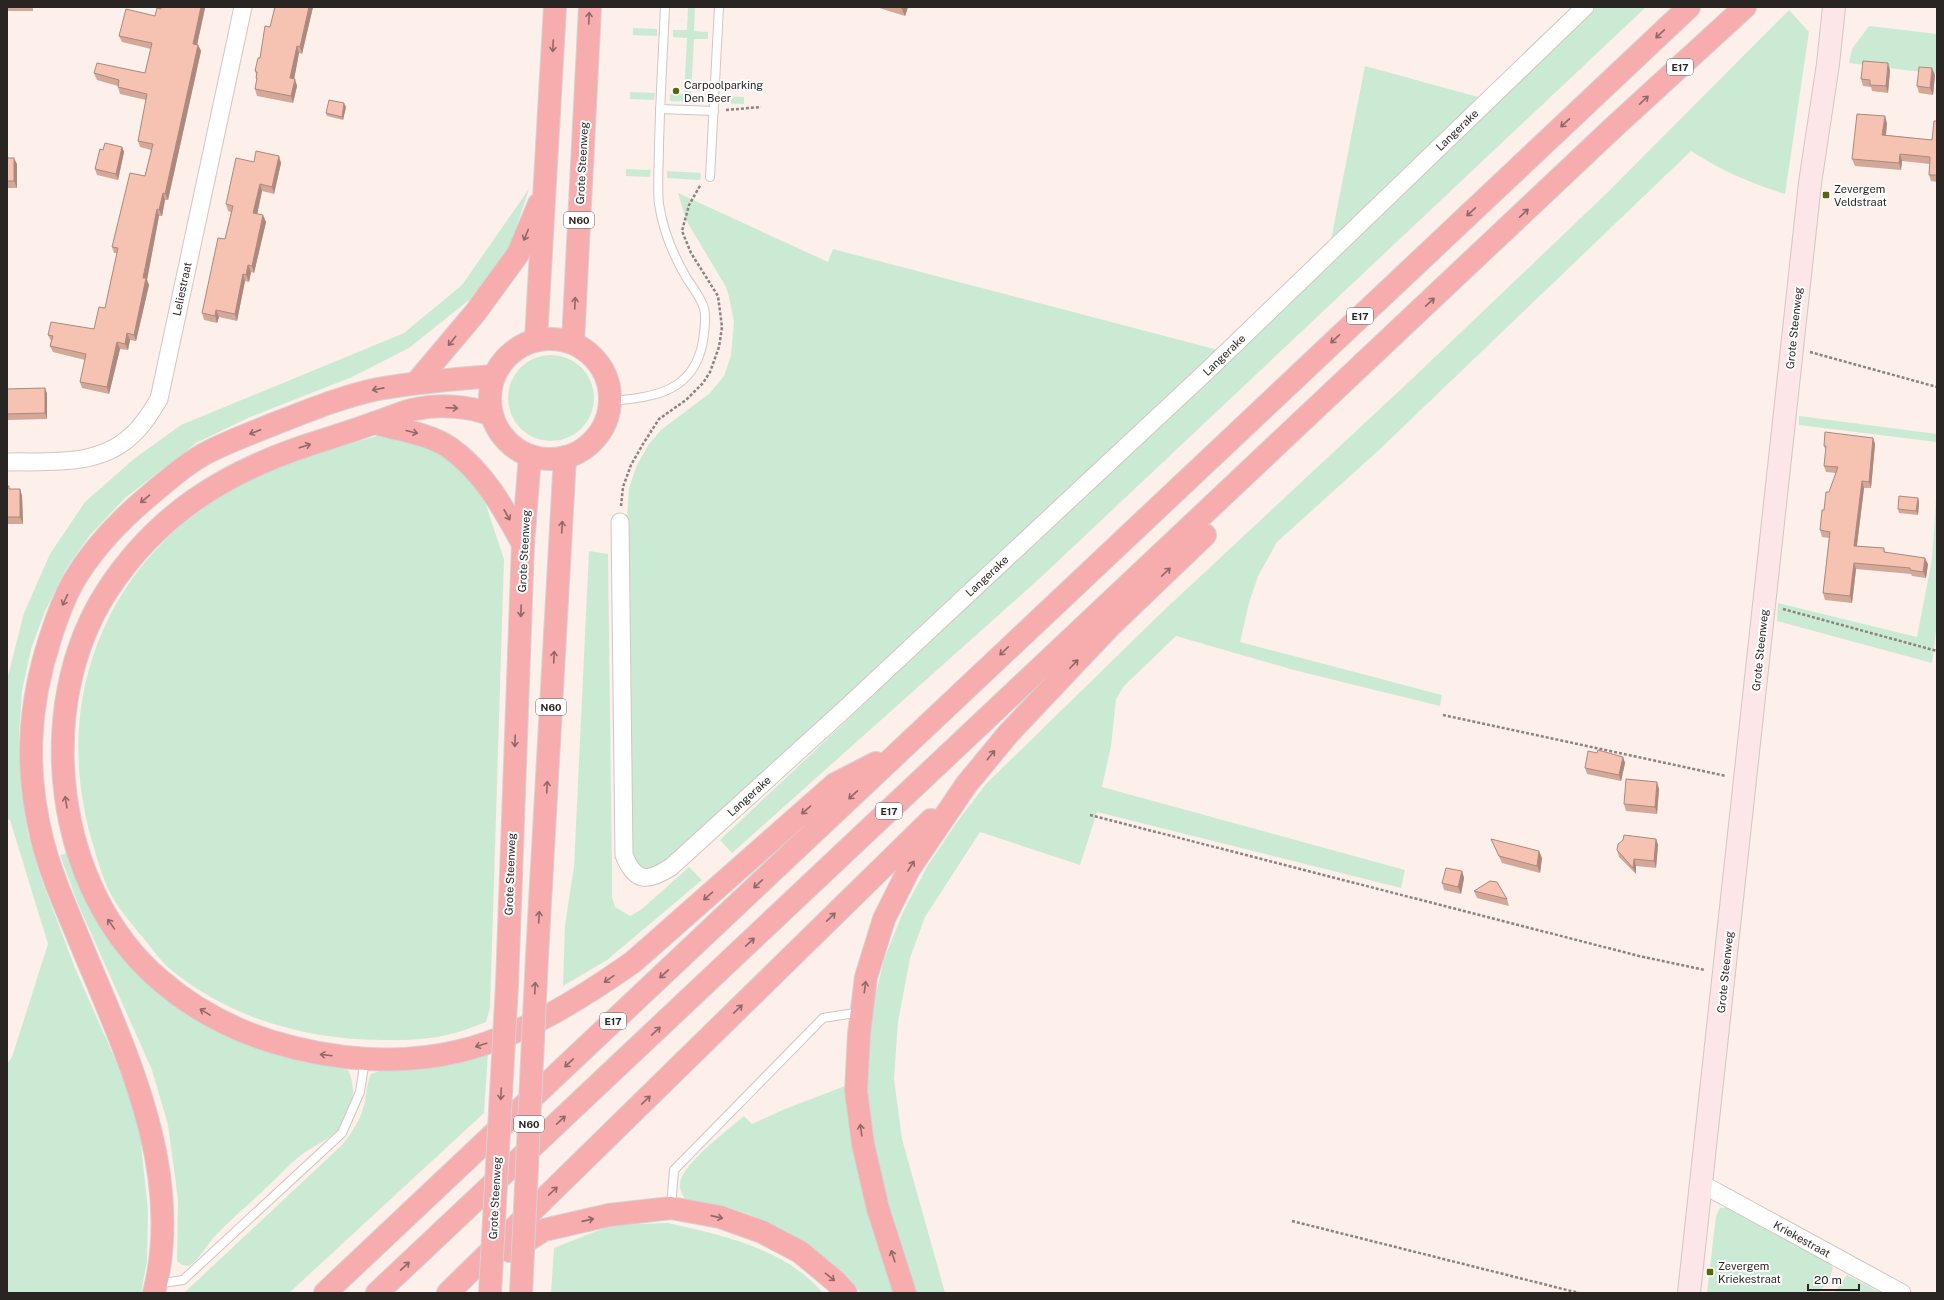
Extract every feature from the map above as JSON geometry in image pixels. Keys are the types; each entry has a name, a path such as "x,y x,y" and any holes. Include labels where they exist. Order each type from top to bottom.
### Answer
{"highway":[{"path":"536,339 546,186 555,7"},
{"name":"Grote Steenweg","path":"573,342 590,7"},
{"name":"E17","path":"325,1293 1688,7"},
{"name":"E17","path":"377,1293 1402,329 1615,126 1745,7"},
{"path":"416,383 475,313 518,254 546,186"},
{"path":"905,1293 878,1209 863,1144 856,1091 859,1034 866,977 884,919 909,868 966,785 1008,734 1111,625 1206,533 1402,329"},
{"path":"536,339 573,342 594,356 607,377 611,401 604,426 588,446 565,457 530,456 513,446 500,432 492,415 490,395 494,376 511,352 536,339"},
{"path":"155,1288 162,1245 161,1200 155,1148 139,1089 115,1024 51,872 36,814 31,777 30,738 33,704 39,672 56,619 74,582 122,518 181,469 208,451 338,399 376,389 416,383 494,376"},
{"path":"492,415 478,409 438,407 415,409 251,466 218,483 180,510 151,536 126,564 106,593 89,625 67,692 63,728 62,769 66,805 88,880 108,920 130,949 157,978 186,1000 214,1018 240,1030 279,1044 322,1055 365,1060 437,1056 462,1051 518,1030 566,1006 633,962 835,784 902,749"},
{"path":"374,423 417,434 449,447 478,472 503,508 523,544"},
{"name":"Grote Steenweg","path":"490,1293 507,986 523,544 530,456"},
{"name":"N60","path":"521,1293 537,956 565,457"},
{"path":"451,1290 966,785"},
{"path":"451,1290 544,1230 609,1215 671,1208 720,1217 762,1232 800,1252 835,1281 846,1293"}],"street":[{"name":"Leliestraat","path":"7,462 73,460 98,456 131,437 144,422 159,399 243,7"},
{"name":"Langerake","path":"620,522 624,855 629,869 637,876 645,878 657,876 671,867 848,707 1207,371 1585,7"},
{"name":"Grote Steenweg","path":"1690,1293 1810,182 1828,64 1834,7"},
{"name":"Kriekestraat","path":"1702,1184 1902,1293"}],"lane":[{"path":"611,401 652,397 667,391 680,382 695,366 702,346 705,322 704,309 698,294 674,256 664,232 660,210 660,109 666,7"},
{"path":"710,177 719,7"},
{"path":"660,109 714,111"},
{"path":"671,1208 674,1170 823,1018 862,1012"},
{"path":"155,1288 183,1280 342,1133 360,1092 365,1060"}],"path":[{"path":"714,111 761,107"},
{"path":"620,522 623,487 635,456 660,419 686,400 703,383 710,372 717,354 722,327 718,296 691,253 682,231 688,205 703,180 710,177"},
{"path":"1792,347 1937,387"},
{"path":"1765,603 1937,651"},
{"path":"1443,715 1746,780"},
{"path":"1090,815 1639,956 1725,974"},
{"path":"1292,1221 1579,1293"}],"green space":[{"path":"688,7 695,7 694,31 708,32 708,39 694,39 691,94 705,95 705,102 670,101 670,94 684,94 687,38 673,37 673,30 687,30"},
{"path":"1596,7 1646,7 1039,579 732,853 720,840 1214,374"},
{"path":"1789,10 1809,32 1785,194 1736,176 1691,151 1379,450 1277,542 1258,576 1249,603 1240,642 1442,695 1440,706 1294,670 1176,636 1124,686 1116,699 1111,746 1102,787 1405,870 1401,888 1097,812 1080,865 980,832 925,917 910,958 898,1022 894,1079 902,1139 945,1293 915,1293 885,1195 870,1134 866,1096 871,1015 884,959 904,910 928,865 957,822 986,784 1160,614 1414,377 1607,193"},
{"path":"1869,26 1937,34 1937,74 1849,63 1852,49"},
{"path":"633,28 657,29 657,36 633,35"},
{"path":"1365,66 1478,97 1330,245"},
{"path":"630,92 655,93 654,100 630,99"},
{"path":"720,96 744,97 744,104 720,103"},
{"path":"626,169 651,170 650,177 626,176"},
{"path":"667,171 701,173 700,180 667,178"},
{"path":"529,189 510,246 474,296 409,348 352,377 250,417 196,443 125,498 90,535 66,569 45,611 31,649 22,691 19,735 21,790 28,834 41,878 75,968 115,1059 129,1096 140,1135 148,1210 147,1261 141,1293 7,1293 7,1064 12,1057 48,944 10,820 7,819 7,680 24,613 50,554 85,502 135,458 181,425 404,333 462,285"},
{"path":"678,193 828,262 833,249 1218,350 941,612 670,859 653,869 642,868 635,860 633,854 625,546 629,488 637,465 649,444 662,429 710,393 724,376 731,355 734,322 726,287 686,220"},
{"path":"551,355 567,358 575,362 587,374 591,382 594,398 591,414 587,422 575,434 567,438 551,441 535,438 527,434 515,422 511,414 508,398 511,382 515,374 527,362 535,358"},
{"path":"1799,416 1937,434 1937,442 1799,425"},
{"path":"384,434 431,449 460,467 483,496 504,559 490,1008 486,1022 442,1036 408,1040 354,1039 326,1036 270,1023 217,1001 170,969 121,910 104,880 94,848 82,798 78,749 82,701 94,655 112,611 138,571 171,534 211,501 250,478 317,453"},
{"path":"1937,485 1937,622 1932,663 1777,621 1778,603 1917,637 1932,559"},
{"path":"589,551 608,554 612,897 615,907 630,916 642,909 689,867 702,880 607,960 563,986 565,925 574,867"},
{"path":"68,853 78,882 101,926 124,958 180,1009 245,1044 279,1056 348,1070 351,1076 353,1090 352,1104 344,1123 340,1128 291,1163 219,1231 189,1266 182,1265 177,1261 178,1200 168,1125 152,1070 78,904 60,855"},
{"path":"488,1052 484,1113 289,1293 184,1293 343,1144 353,1131 362,1111 371,1074 385,1069"},
{"path":"845,1086 850,1136 872,1218 896,1293 861,1293 824,1258 804,1243 782,1230 736,1210 711,1203 686,1200 681,1190 680,1183 689,1166 707,1147 744,1116 752,1124 785,1109"},
{"path":"1732,1207 1826,1259 1833,1268 1829,1279 1819,1293 1707,1293 1716,1216 1720,1208"},
{"path":"668,1223 731,1239 772,1255 791,1265 808,1278 823,1293 551,1293 554,1248 612,1225"},
{"path":"1847,1275 1881,1293 1834,1293"}],"building":[{"path":"161,7 201,7 193,44 198,45 165,194 163,193 159,210 157,209 143,278 146,278 134,335 127,333 125,344 117,342 107,387 80,382 86,354 50,346 53,336 48,335 51,322 94,329 99,307 105,308 118,248 112,247 130,173 145,176 153,144 138,141 147,94 118,87 119,80 94,73 97,63 145,73 152,43 119,36 126,9 155,16 157,8 161,9"},
{"path":"275,7 309,7 300,47 297,46 290,78 295,79 291,96 255,89 257,72 255,71 258,58 260,58 265,26 270,27"},
{"path":"1863,61 1888,63 1886,86 1870,85 1870,80 1861,79"},
{"path":"1919,67 1932,68 1930,88 1917,86"},
{"path":"329,100 344,103 342,117 326,113"},
{"path":"1857,114 1885,116 1882,135 1932,140 1934,121 1937,121 1937,175 1929,175 1930,157 1900,154 1899,163 1852,159"},
{"path":"105,143 122,147 116,174 95,169 100,149 103,150"},
{"path":"256,151 279,156 272,187 260,184 253,213 263,215 252,266 248,265 246,275 243,274 235,314 216,310 215,316 202,313 218,238 225,239 233,206 226,204 236,158 254,162"},
{"path":"7,158 14,158 14,181 7,181"},
{"path":"45,388 45,413 7,414 7,389"},
{"path":"1825,432 1873,438 1869,482 1862,481 1854,546 1884,548 1884,552 1925,558 1923,572 1910,570 1910,568 1854,563 1850,596 1823,593 1830,532 1820,530 1822,510 1824,510 1826,492 1829,492 1838,467 1824,466 1826,446 1824,446"},
{"path":"7,486 9,486 9,489 20,489 20,517 7,517"},
{"path":"1899,496 1918,498 1916,511 1898,509"},
{"path":"1598,750 1623,757 1619,775 1585,768 1588,751 1597,753"},
{"path":"1626,779 1657,782 1655,807 1624,804"},
{"path":"1624,835 1656,839 1654,861 1634,859 1633,868 1617,850 1618,844 1623,840"},
{"path":"1491,839 1539,851 1537,866 1499,856"},
{"path":"1446,868 1462,871 1458,887 1442,883"},
{"path":"1490,881 1497,882 1507,899 1474,891"}],"place":[{"name":"Carpoolparking Den Beer","path":"676,91"},
{"name":"Zevergem Veldstraat","path":"1826,195"},
{"name":"Zevergem Kriekestraat","path":"1710,1272"}]}
